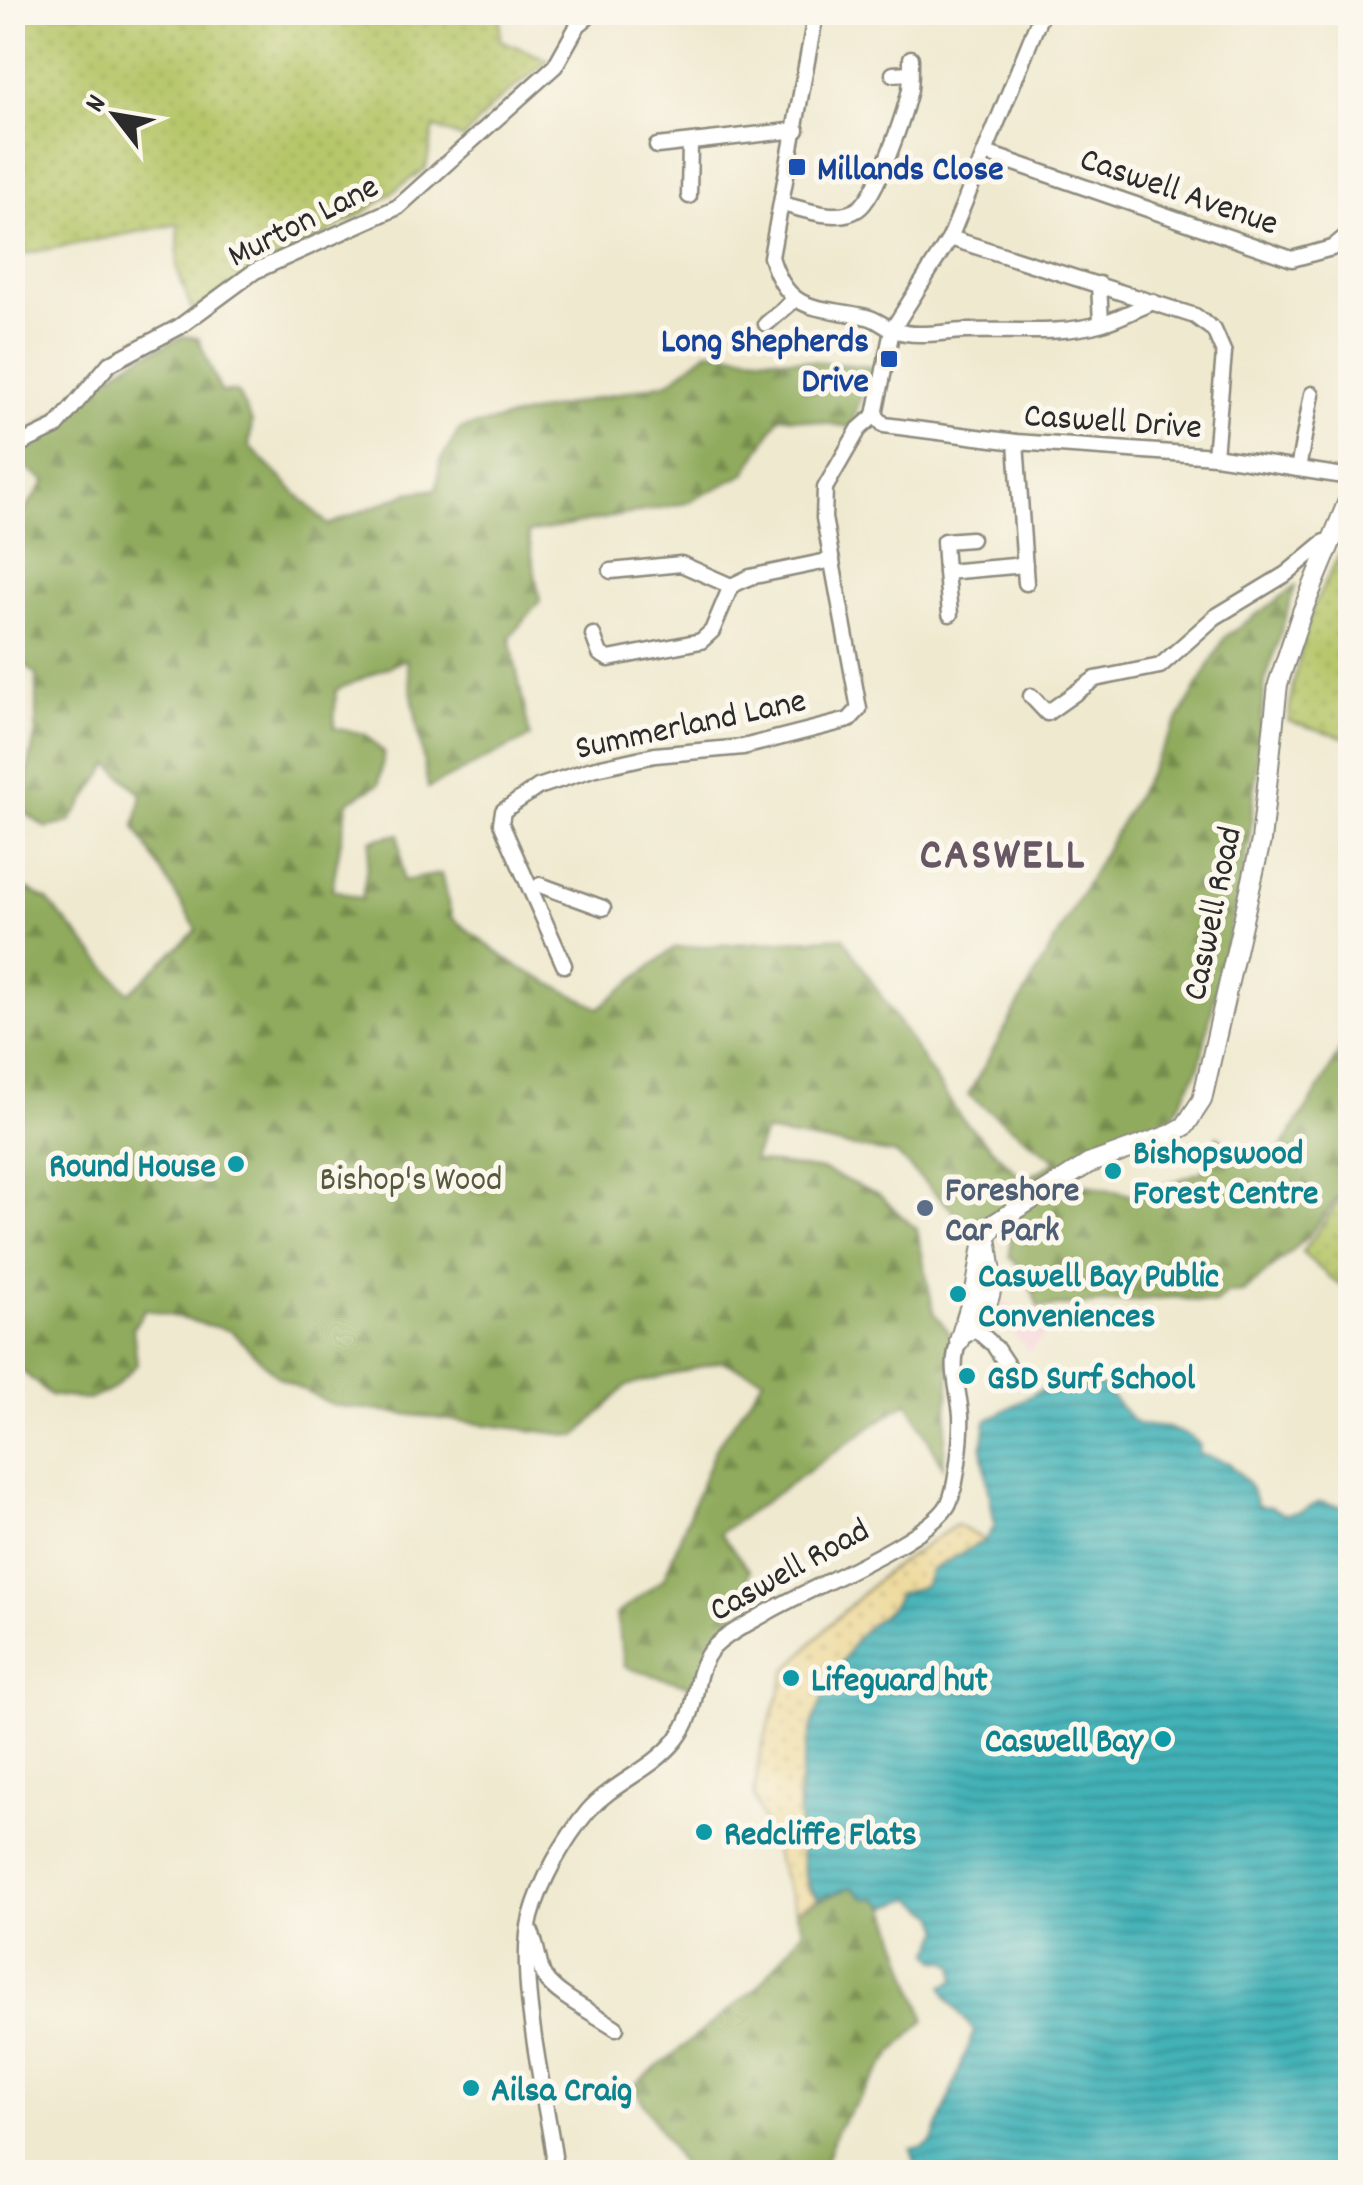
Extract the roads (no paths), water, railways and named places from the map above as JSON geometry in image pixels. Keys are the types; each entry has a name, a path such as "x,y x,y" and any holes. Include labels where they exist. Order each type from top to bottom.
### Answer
{"main road":[{"name":"Caswell Road","path":"959,1341 988,1231 1005,1214 1088,1164 1185,1126 1202,1100 1262,841 1278,684 1302,612 1336,538 1350,496"},
{"path":"959,1341 989,1305 993,1292 988,1231"}],"street":[{"name":"Murton Lane","path":"12,448 56,427 110,364 179,327 254,271 398,207 554,66 578,25 594,12"},
{"path":"816,12 771,258 778,280 794,300 818,311 876,319 892,330 924,334 1064,330 1102,324 1153,302"},
{"name":"Summerland Lane","path":"564,965 536,891 539,876 520,866 500,823 503,811 538,787 592,769 654,755 743,746 849,720 860,710 824,518 825,488 858,429 875,415 892,330 950,238 1042,12"},
{"path":"782,204 836,215 858,209 876,184 910,87 911,66 893,74"},
{"path":"657,146 797,130"},
{"path":"689,196 690,143"},
{"name":"Caswell Avenue","path":"986,153 1292,259 1332,248 1350,233"},
{"path":"950,238 1153,302 1208,324 1224,353 1216,456"},
{"path":"1098,284 1102,324"},
{"path":"766,324 794,300"},
{"path":"1298,469 1312,394"},
{"name":"Caswell Drive","path":"875,415 884,425 1016,442 1216,456 1350,478"},
{"path":"1016,442 1026,583"},
{"path":"1030,696 1047,713 1095,679 1160,666 1215,617 1336,538"},
{"path":"950,614 938,542 971,539"},
{"path":"592,635 600,654 609,659 695,644 709,634 731,586 750,577 832,560"},
{"path":"611,571 681,564 731,586"},
{"path":"946,572 1025,565"},
{"name":"Summerland Lane","path":"536,891 602,908"},
{"path":"972,1326 1007,1365"},
{"name":"Caswell Road","path":"551,2172 554,2156 526,1971 530,1930 546,1876 589,1810 658,1760 684,1728 696,1701 702,1667 712,1648 768,1612 844,1575 907,1538 945,1510 953,1490 961,1421 954,1366 959,1341"},
{"path":"530,1930 539,1948 541,1972 555,1991 616,2028"},
{"path":"12,2171 26,2172"}],"water":[{"path":"1060,1385 1102,1386 1133,1421 1191,1437 1200,1445 1199,1454 1229,1463 1248,1483 1258,1506 1272,1507 1283,1514 1300,1512 1320,1502 1350,1508 1350,2172 918,2172 911,2149 923,2148 933,2141 974,2031 943,1986 955,1981 955,1966 937,1960 931,1952 942,1929 936,1915 912,1898 887,1907 878,1899 864,1898 852,1887 819,1899 806,1877 800,1843 801,1780 810,1731 829,1685 857,1638 899,1594 925,1586 931,1571 985,1540 995,1526 982,1449 986,1421 1041,1390"}],"place":[{"name":"Millands Close","path":"797,167"},
{"name":"Long Shepherds Drive","path":"889,359"},
{"name":"Round House","path":"236,1164"},
{"name":"Bishopswood Forest Centre","path":"1113,1171"},
{"name":"Foreshore Car Park","path":"925,1208"},
{"name":"Caswell Bay Public Conveniences","path":"958,1294"},
{"name":"GSD Surf School","path":"967,1376"},
{"name":"Lifeguard hut","path":"791,1678"},
{"name":"Caswell Bay","path":"1163,1739"},
{"name":"Redcliffe Flats","path":"704,1832"},
{"name":"Ailsa Craig","path":"471,2088"}],"district":[{"name":"CASWELL","path":"1003,851"}],"park label":[{"name":"Bishop's Wood","path":"411,1177"}]}
